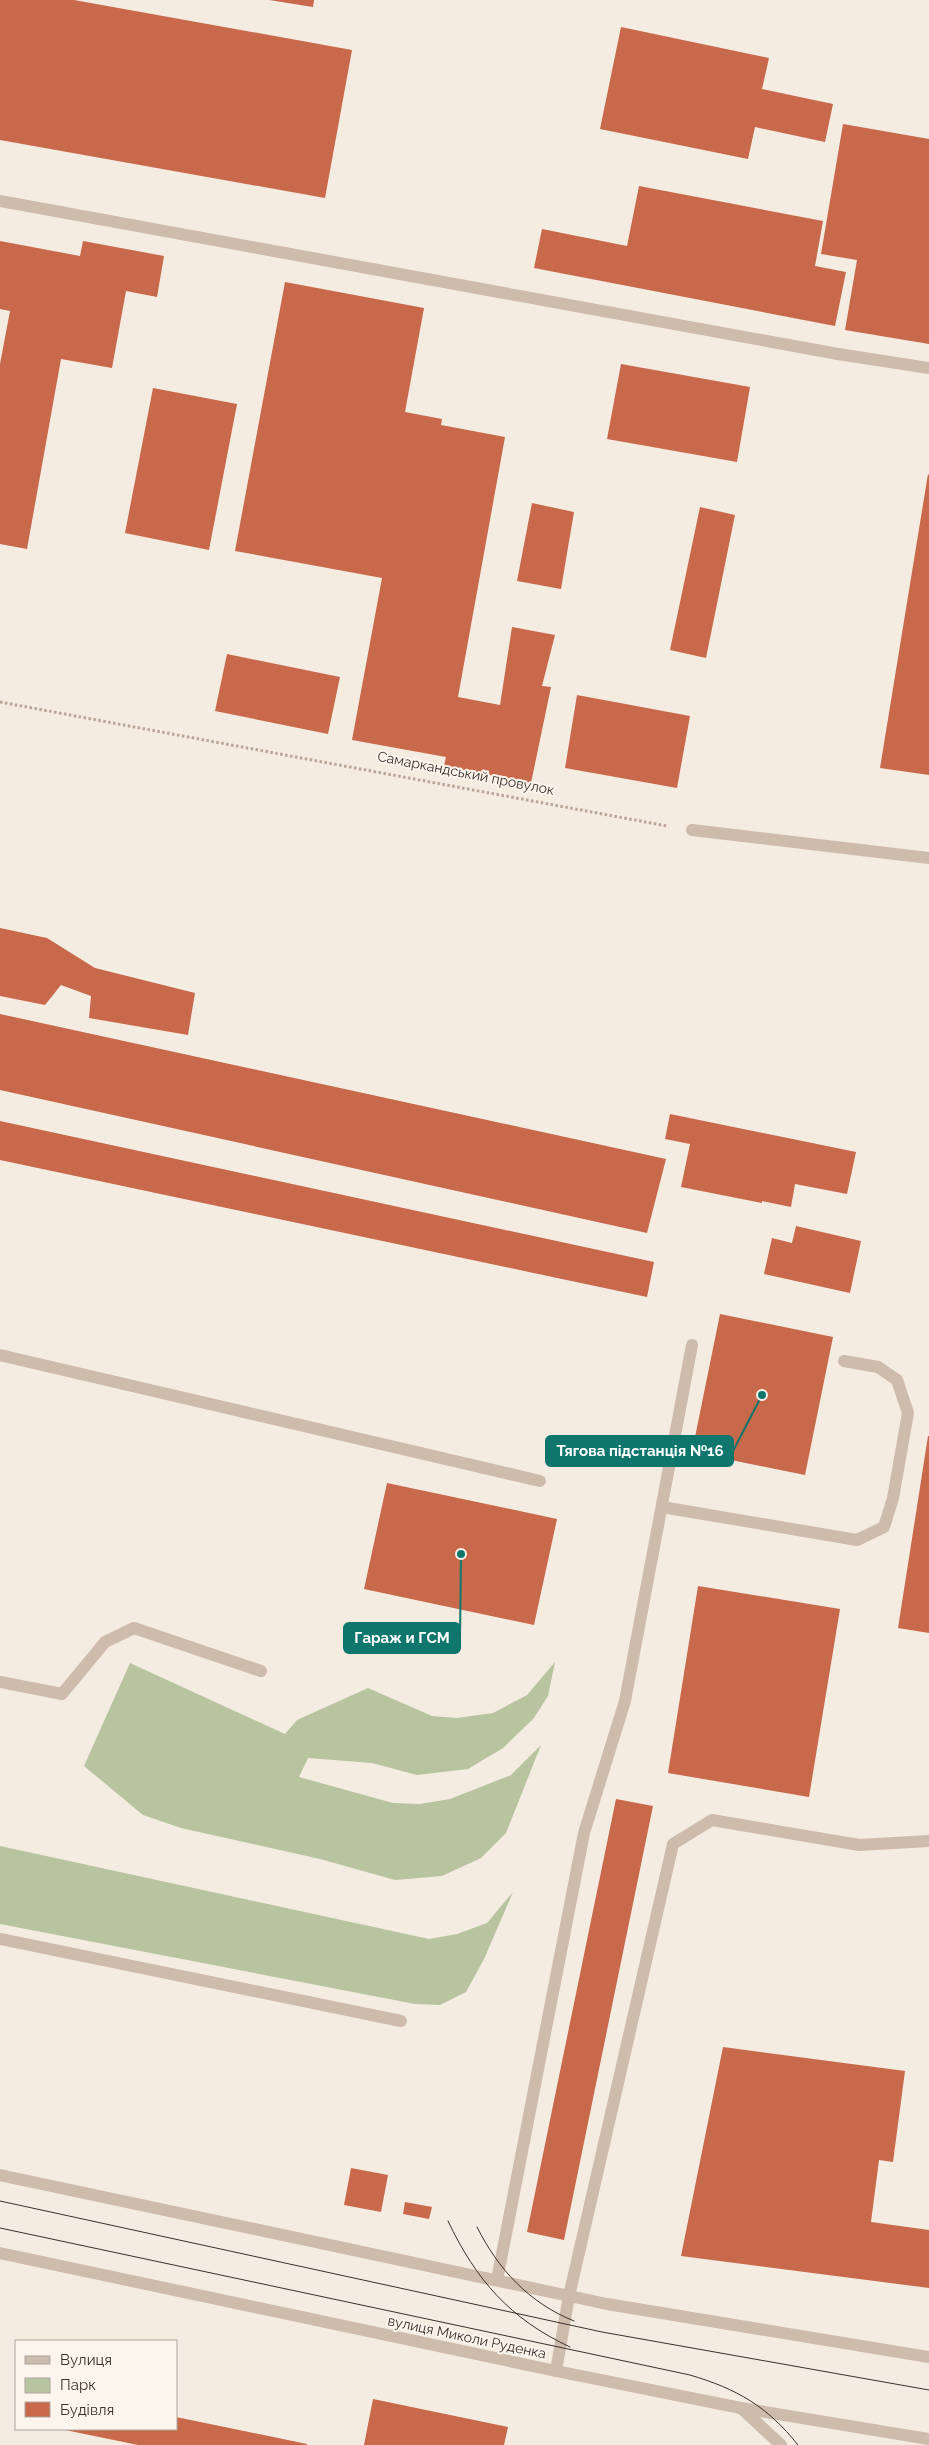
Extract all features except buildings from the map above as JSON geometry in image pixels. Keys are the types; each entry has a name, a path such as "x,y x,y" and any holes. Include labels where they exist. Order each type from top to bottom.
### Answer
{"street":[{"path":"0,201 838,354 929,368"},
{"path":"692,830 929,858"},
{"path":"497,2280 584,1833 625,1701 692,1345"},
{"path":"0,1355 540,1481"},
{"path":"662,1507 857,1540 884,1527 893,1498 908,1413 897,1380 878,1367 844,1361"},
{"path":"0,1682 62,1694 105,1642 134,1628 261,1671"},
{"path":"556,2371 569,2296 674,1844 712,1820 859,1845 929,1841"},
{"path":"0,1939 401,2020"},
{"path":"0,2175 569,2296 929,2357"},
{"name":"вулиця Миколи Руденка","path":"0,2253 556,2371 741,2408 929,2439"},
{"path":"741,2408 781,2445"}],"path":[{"name":"Самаркандський провулок","path":"0,702 692,830"}],"green space":[{"path":"555,1662 548,1696 534,1718 503,1748 468,1769 417,1775 372,1763 308,1758 299,1777 393,1803 420,1804 450,1799 511,1775 541,1745 506,1833 481,1858 442,1876 395,1880 320,1859 181,1828 143,1815 84,1766 130,1663 285,1734 297,1720 368,1688 432,1716 457,1718 493,1713 527,1695"},
{"path":"0,1846 429,1939 457,1934 487,1923 513,1892 484,1959 466,1992 440,2005 415,2004 0,1924"}],"tram line":[{"path":"0,2201 602,2332 929,2390"},
{"path":"448,2221 470,2262 497,2296 530,2324 570,2347"},
{"path":"477,2227 495,2257 516,2283 543,2305 574,2321"},
{"path":"0,2228 690,2375 722,2386 763,2409 798,2445"}],"place":[{"name":"Тягова пiдстанцiя №16","path":"762,1395"},
{"name":"Гараж и ГСМ","path":"461,1554"}]}
